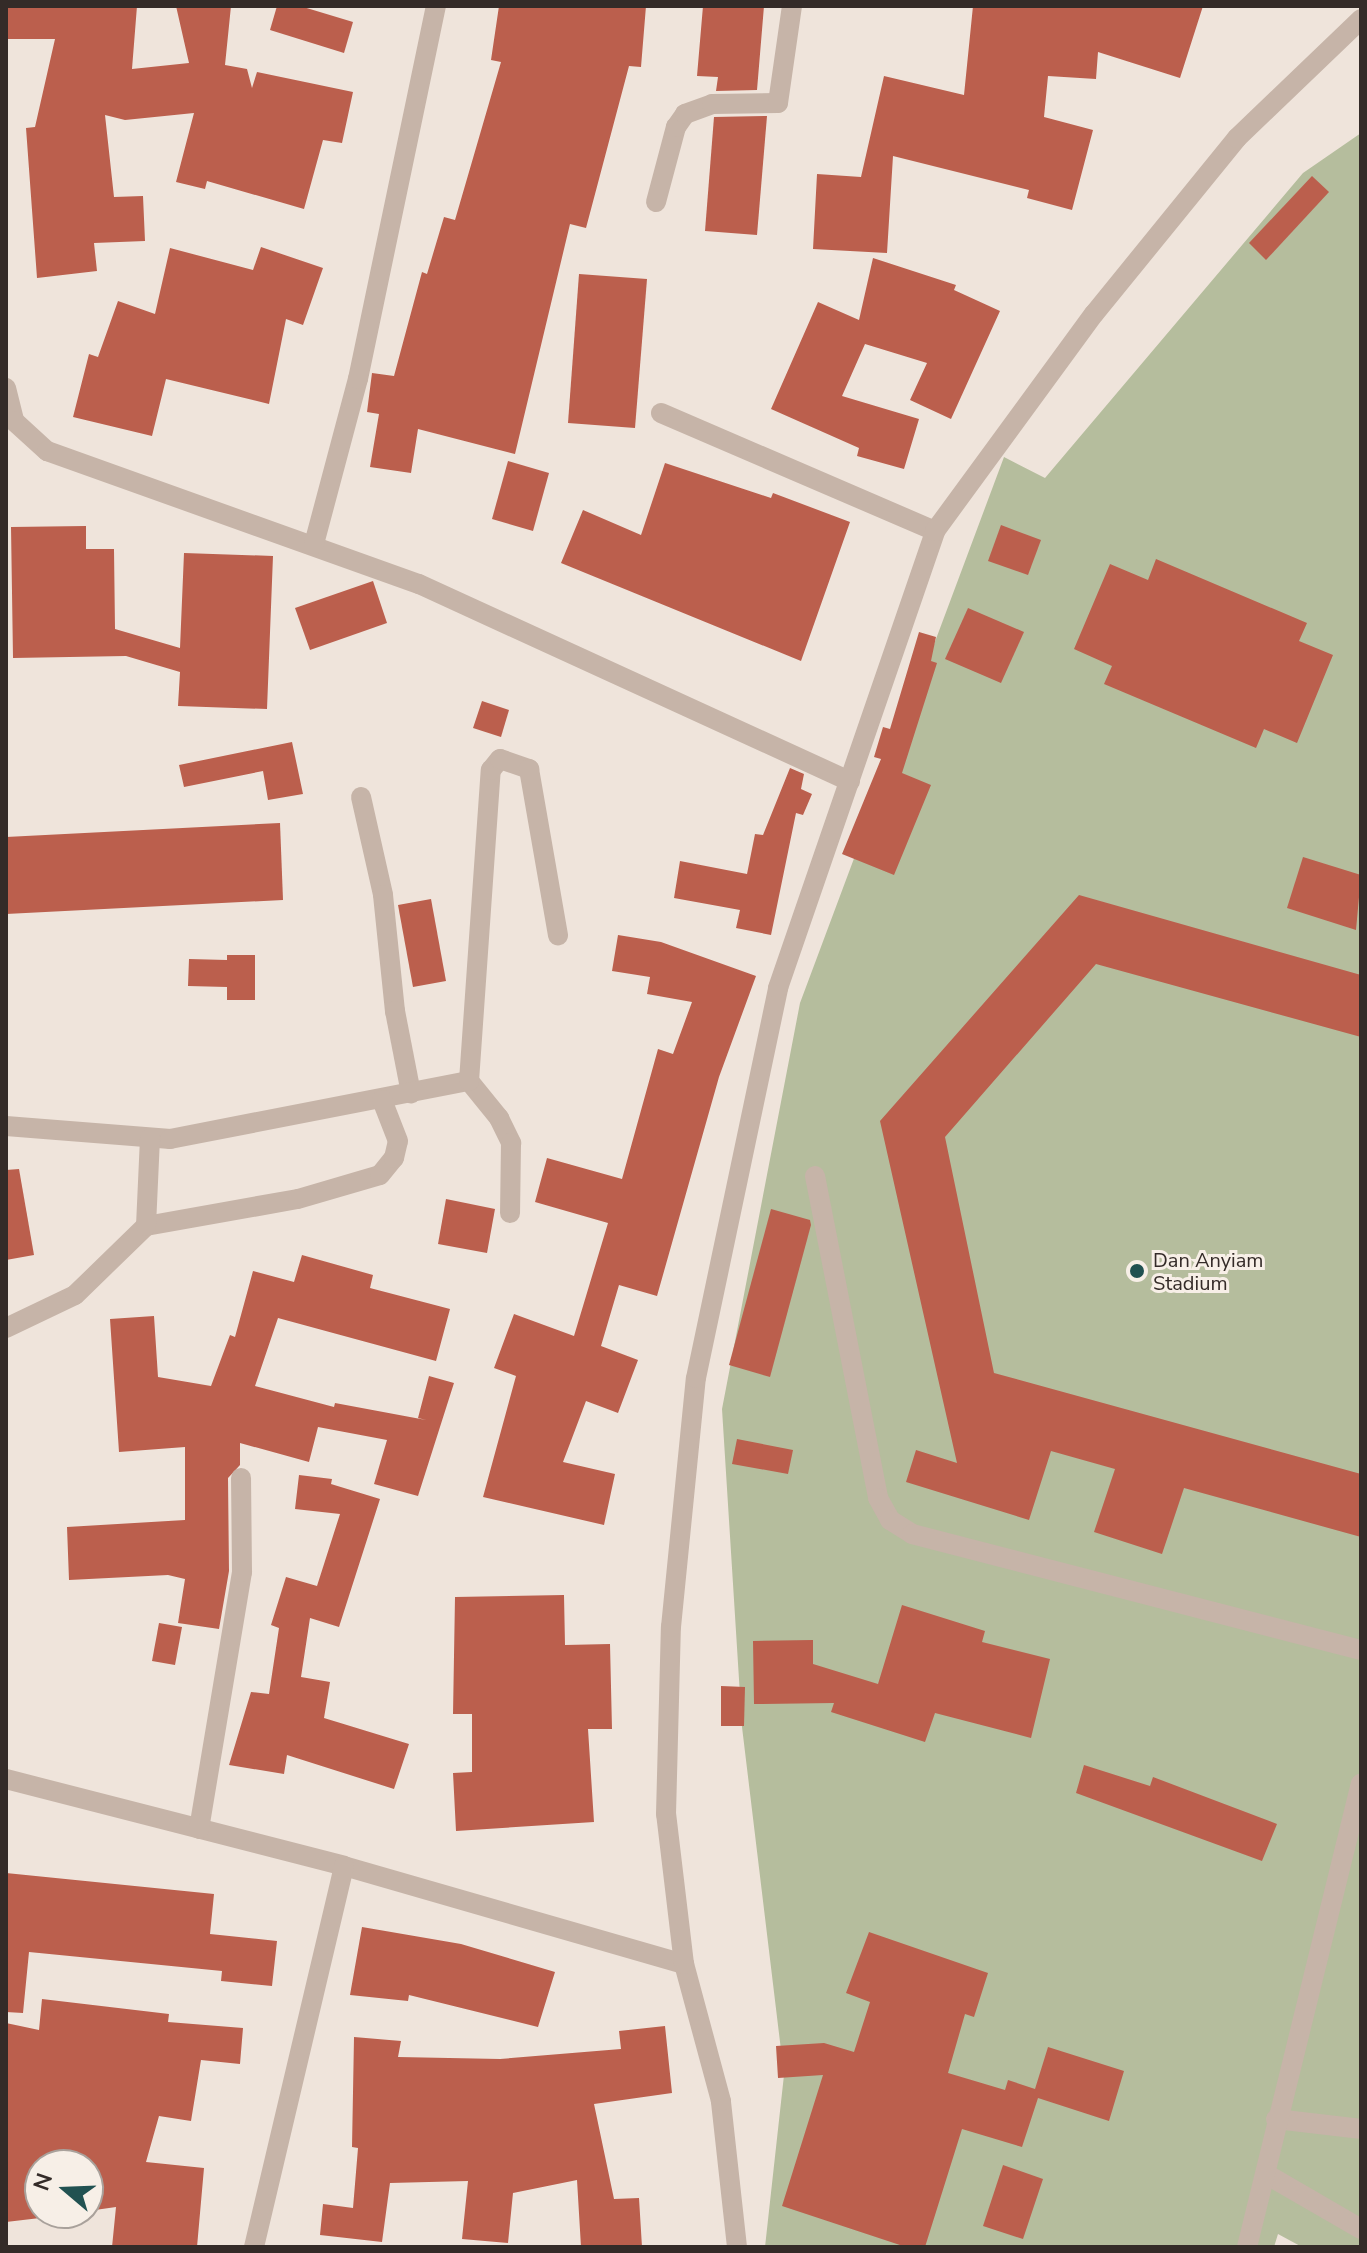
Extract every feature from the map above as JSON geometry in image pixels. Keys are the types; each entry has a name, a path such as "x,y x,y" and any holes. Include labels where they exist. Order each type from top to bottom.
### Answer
{"street":[{"path":"314,544 358,379 436,6"},
{"path":"656,202 676,127 685,114 712,104 778,103 792,6"},
{"path":"737,2247 721,2101 684,1964 666,1814 671,1627 696,1378 778,988 935,531 1094,314 1237,138 1361,19"},
{"path":"6,388 14,421 47,451 419,584 850,781"},
{"path":"661,413 935,531"},
{"path":"510,1213 511,1143 499,1118 469,1081 491,770 500,759 529,769 558,936"},
{"path":"361,797 383,895 395,1011 411,1093"},
{"path":"6,1126 170,1139 469,1081"},
{"path":"6,1328 75,1295 146,1226 298,1199 380,1175 394,1158 398,1141 382,1100"},
{"path":"146,1226 150,1138"},
{"path":"815,1176 878,1498 890,1520 912,1534 1361,1650"},
{"path":"199,1829 242,1572 241,1478"},
{"path":"6,1779 344,1866 684,1964"},
{"path":"1247,2247 1266,2174 1276,2119 1361,1784"},
{"path":"254,2247 344,1866"},
{"path":"1276,2119 1361,2129"},
{"path":"1266,2174 1361,2229"}],"green space":[{"path":"1361,133 1361,2247 1302,2247 1278,2234 1274,2247 765,2247 784,2075 742,1727 722,1409 800,1003 1004,457 1045,478 1303,173"}],"building":[{"path":"6,6 137,6 132,69 189,63 176,6 231,6 225,65 247,69 252,88 257,72 353,92 342,143 323,140 304,209 207,181 205,189 176,182 194,113 125,120 105,115 114,197 143,196 145,241 94,243 97,271 37,278 26,128 35,127 55,39 6,39"},
{"path":"277,6 300,6 353,22 344,53 270,30"},
{"path":"499,6 646,6 641,67 629,66 586,228 570,224 515,454 418,429 411,473 370,467 379,414 367,412 372,373 394,376 422,272 427,274 444,217 455,220 501,62 491,60"},
{"path":"703,6 764,6 757,90 716,91 718,77 697,76"},
{"path":"973,6 1203,6 1180,78 1098,52 1096,79 1048,76 1044,117 1093,130 1072,210 1027,198 1029,190 893,156 887,253 813,249 817,174 861,177 884,76 964,95"},
{"path":"767,116 757,235 705,231 714,117"},
{"path":"1312,176 1329,192 1266,260 1249,243"},
{"path":"261,247 323,268 303,325 286,319 269,404 166,379 152,436 73,417 89,354 98,357 118,301 155,314 170,248 253,270"},
{"path":"873,258 956,285 954,290 1000,311 951,419 910,400 927,363 865,344 842,396 919,419 904,469 857,456 859,448 771,409 818,302 859,320"},
{"path":"579,274 647,279 635,428 568,423"},
{"path":"508,461 549,473 533,531 492,519"},
{"path":"665,463 771,498 773,493 850,522 801,661 561,563 583,510 641,535"},
{"path":"1001,525 1041,540 1028,575 988,561"},
{"path":"86,526 86,549 114,549 115,629 180,648 184,553 273,556 267,709 178,706 180,672 126,656 13,658 11,527"},
{"path":"1156,559 1307,623 1299,641 1333,655 1297,743 1264,729 1256,748 1104,684 1112,666 1074,649 1110,564 1148,580"},
{"path":"373,581 387,623 310,650 295,608"},
{"path":"968,608 1024,632 1001,683 945,659"},
{"path":"919,632 936,637 931,661 937,663 902,773 931,785 894,875 842,854 881,759 874,757 883,727 890,729"},
{"path":"482,701 509,710 501,737 473,728"},
{"path":"292,742 303,794 268,800 263,771 184,787 179,765"},
{"path":"790,768 804,774 801,789 812,794 803,815 796,813 771,935 736,928 740,910 674,898 680,861 747,874 755,834 763,835"},
{"path":"280,823 283,900 6,914 6,837"},
{"path":"1303,857 1361,875 1356,930 1287,908"},
{"path":"1079,895 1361,975 1361,1037 1096,964 945,1137 994,1373 1361,1474 1361,1537 1184,1488 1162,1554 1094,1532 1115,1469 1051,1451 1029,1520 906,1482 916,1450 957,1463 880,1121"},
{"path":"431,899 446,981 413,987 398,905"},
{"path":"618,935 661,942 756,976 719,1077 657,1296 619,1285 601,1346 638,1360 618,1413 586,1401 563,1462 615,1474 604,1525 483,1497 516,1376 494,1368 514,1314 574,1336 608,1223 535,1202 547,1158 622,1179 658,1049 673,1054 692,1002 647,994 650,977 612,971"},
{"path":"227,955 255,955 255,1000 227,1000 227,987 188,986 189,959 227,960"},
{"path":"19,1169 34,1255 6,1260 6,1170"},
{"path":"446,1199 495,1209 487,1253 438,1244"},
{"path":"771,1209 810,1220 811,1225 770,1377 729,1365"},
{"path":"302,1255 373,1275 370,1288 450,1309 436,1361 278,1318 255,1386 334,1407 335,1403 426,1420 418,1418 429,1376 454,1383 418,1496 374,1484 387,1440 318,1427 309,1462 240,1443 240,1465 228,1478 229,1571 219,1629 178,1623 185,1579 168,1575 69,1580 67,1527 185,1520 185,1447 119,1452 110,1319 154,1316 158,1377 211,1386 230,1335 235,1337 253,1271 294,1282"},
{"path":"737,1439 793,1450 788,1474 732,1464"},
{"path":"299,1475 332,1479 331,1484 380,1499 339,1627 310,1618 301,1677 330,1682 324,1718 409,1744 394,1789 287,1755 284,1774 229,1765 251,1692 269,1694 279,1628 271,1625 286,1577 317,1586 340,1514 295,1509"},
{"path":"564,1595 565,1645 610,1644 612,1729 588,1729 594,1822 456,1831 453,1773 472,1772 472,1714 453,1714 455,1597"},
{"path":"902,1605 985,1631 982,1642 1050,1659 1031,1738 935,1713 925,1742 831,1712 834,1703 754,1704 753,1641 813,1640 813,1664 878,1684"},
{"path":"159,1623 182,1627 175,1665 152,1661"},
{"path":"721,1686 745,1687 744,1726 721,1726"},
{"path":"1084,1765 1150,1786 1153,1777 1277,1824 1262,1861 1076,1793"},
{"path":"6,1873 214,1894 210,1934 277,1941 272,1986 221,1981 222,1971 29,1952 23,2013 6,2012"},
{"path":"362,1927 461,1944 555,1972 538,2027 409,1995 408,2001 350,1995"},
{"path":"869,1932 988,1973 974,2017 965,2014 948,2073 1005,2090 1008,2080 1035,2089 1048,2047 1124,2071 1109,2121 1038,2098 1022,2147 962,2129 925,2247 906,2247 782,2206 823,2075 778,2078 776,2046 824,2043 854,2052 870,2002 846,1993"},
{"path":"42,1999 169,2014 168,2022 243,2028 240,2064 201,2060 191,2121 159,2116 146,2162 204,2168 197,2247 112,2247 116,2207 104,2209 104,2149 24,2149 24,2220 6,2222 6,2023 39,2030"},
{"path":"665,2026 672,2093 594,2104 614,2199 639,2198 642,2247 581,2247 577,2180 513,2193 508,2243 462,2239 468,2181 390,2183 382,2242 320,2235 323,2204 353,2208 358,2148 352,2147 354,2037 401,2041 398,2057 500,2059 621,2049 619,2031"},
{"path":"1003,2165 1043,2179 1023,2239 983,2226"}],"place":[{"name":"Dan Anyiam Stadium","path":"1137,1271"}]}
